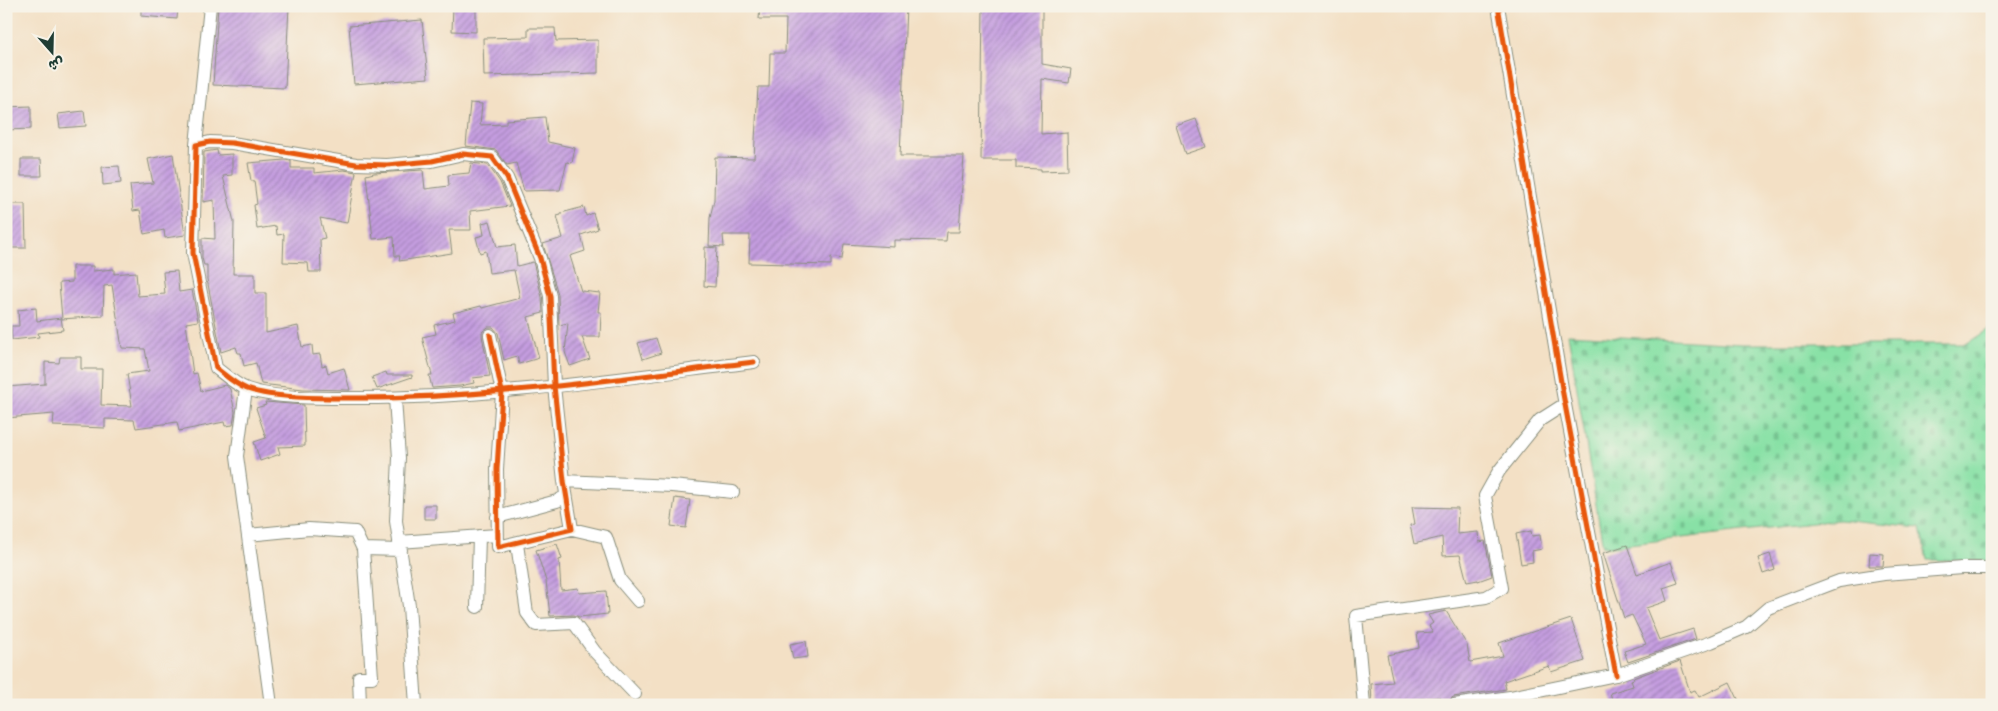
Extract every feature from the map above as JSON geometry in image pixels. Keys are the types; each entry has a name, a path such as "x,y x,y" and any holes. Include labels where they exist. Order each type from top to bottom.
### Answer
{"street":[{"path":"210,6 196,145 192,254 216,368 246,389 268,394 330,398 395,398 502,392 754,362"},
{"path":"1498,6 1565,404 1616,675"},
{"path":"196,145 210,142 232,143 356,164 388,165 432,161 463,154 492,157 507,178 540,258 550,296 554,386 564,481 572,530"},
{"path":"490,335 502,392 497,469 498,548 572,530 606,537 620,580 638,602"},
{"path":"246,389 238,456 271,705"},
{"path":"395,398 399,458 396,521 409,606 416,705"},
{"path":"1364,705 1356,616 1486,597 1502,588 1485,496 1499,471 1540,420 1565,404"},
{"path":"564,481 672,486 733,492"},
{"path":"498,517 557,501 566,496"},
{"path":"248,535 309,529 356,532 363,550 372,677 358,677 360,705"},
{"path":"363,550 497,535"},
{"path":"477,607 479,536"},
{"path":"517,544 527,613 536,625 574,623 595,652 635,694"},
{"path":"1454,705 1510,697 1616,675 1711,642 1746,627 1768,608 1839,581 1884,574 1962,568 1992,568"}],"green space":[{"path":"1992,327 1992,561 1927,560 1920,528 1839,520 1603,547 1568,334 1742,344 1966,344"}],"building":[{"path":"141,6 178,6 177,19 141,16"},
{"path":"218,6 289,6 285,88 213,85"},
{"path":"453,6 476,6 476,32 452,31"},
{"path":"760,6 906,6 900,156 964,156 959,232 947,232 946,241 894,240 894,247 844,244 842,259 831,257 831,265 749,263 750,235 723,235 724,247 709,246 710,218 714,200 715,157 754,158 758,87 769,87 770,53 785,53 786,19 759,19"},
{"path":"983,6 1042,6 1042,64 1071,69 1069,83 1042,79 1041,134 1067,132 1068,170 1041,171 1041,169 1016,168 1016,160 981,160"},
{"path":"422,20 428,78 354,84 349,26"},
{"path":"528,28 555,28 556,41 598,40 598,73 484,76 483,38 528,37"},
{"path":"470,103 482,104 480,125 506,124 506,120 545,117 548,142 575,148 572,163 567,162 560,190 524,191 516,163 507,165 496,150 466,146"},
{"path":"31,106 31,129 7,130 6,107"},
{"path":"84,111 86,126 60,128 58,114"},
{"path":"1196,119 1206,147 1185,154 1176,126"},
{"path":"217,150 218,155 232,154 232,175 223,176 234,222 233,274 255,274 255,293 266,293 266,333 298,326 302,347 312,345 313,355 320,354 322,366 326,365 328,373 344,368 350,390 303,389 261,384 256,363 244,366 241,353 238,353 236,347 221,352 207,279 207,265 204,265 202,258 202,238 215,239 214,200 203,202 204,152"},
{"path":"173,154 185,235 165,238 164,230 144,234 140,210 133,211 130,185 153,183 148,159"},
{"path":"21,159 41,159 42,176 21,176"},
{"path":"291,161 291,168 314,168 314,173 344,170 356,172 347,223 320,218 325,238 320,239 321,272 309,272 308,263 283,262 284,234 277,235 276,226 257,229 254,205 257,204 254,181 251,181 248,163"},
{"path":"471,163 488,165 500,182 510,206 470,211 471,230 449,230 452,253 399,261 400,256 395,256 394,237 373,239 366,175 423,170 425,189 449,186 448,175 469,173"},
{"path":"119,166 121,183 103,185 102,167"},
{"path":"10,204 25,204 26,248 6,248 6,215 10,215"},
{"path":"584,207 586,216 593,213 598,229 581,235 585,251 570,256 581,291 600,293 598,312 601,312 600,337 582,337 590,359 570,366 565,352 568,323 559,325 558,294 543,244 563,238 557,216 561,215 561,213"},
{"path":"490,221 497,247 515,245 517,266 533,262 542,297 543,313 528,317 539,358 519,364 517,356 504,360 498,333 493,327 488,327 482,332 482,336 490,376 473,378 474,383 460,386 432,388 429,375 432,375 422,337 436,334 434,325 455,320 453,313 520,298 514,270 489,273 486,251 480,253 476,237 484,235 482,223"},
{"path":"705,247 717,248 715,287 704,286"},
{"path":"72,266 93,266 93,271 114,269 114,274 136,272 138,296 165,294 163,272 177,271 179,292 192,290 198,321 186,323 193,374 197,373 201,391 225,385 230,389 235,412 233,425 225,426 224,422 179,431 177,422 136,428 134,420 105,419 105,428 53,426 54,414 6,418 6,387 45,384 45,362 59,363 60,357 81,357 81,369 102,369 101,405 132,406 127,374 149,371 145,349 122,348 112,285 104,286 103,316 62,319 59,283 72,282"},
{"path":"36,308 37,321 61,318 63,330 38,333 39,337 12,340 11,326 19,326 18,310"},
{"path":"656,338 661,353 643,359 638,343"},
{"path":"386,372 387,375 412,375 412,377 377,389 372,377"},
{"path":"265,402 304,405 305,446 278,447 280,454 260,461 254,442 266,438 256,408 266,405"},
{"path":"675,498 690,500 686,528 671,526"},
{"path":"424,505 436,505 436,519 424,519"},
{"path":"1412,507 1458,508 1457,534 1478,532 1479,542 1485,541 1492,576 1478,581 1467,582 1460,555 1443,556 1442,537 1414,544 1410,525 1415,524"},
{"path":"1531,531 1532,536 1540,535 1542,549 1532,551 1533,562 1521,564 1516,534"},
{"path":"557,544 562,559 559,560 561,590 578,588 579,593 606,591 608,614 579,617 574,615 550,616 546,581 536,550"},
{"path":"1627,545 1637,574 1671,562 1678,583 1663,588 1667,601 1646,608 1659,640 1693,629 1696,639 1628,662 1624,651 1646,644 1632,615 1624,618 1603,553"},
{"path":"1870,553 1884,554 1883,566 1869,566"},
{"path":"1770,554 1775,570 1763,574 1758,558"},
{"path":"1446,611 1467,645 1470,662 1503,656 1499,643 1571,619 1585,661 1551,672 1549,666 1504,681 1506,689 1453,697 1447,702 1442,702 1441,697 1372,704 1371,684 1393,682 1387,655 1419,648 1417,633 1433,632 1429,626 1433,623 1428,615"},
{"path":"806,641 808,657 793,659 790,644"},
{"path":"1680,661 1690,692 1695,690 1699,697 1730,682 1739,701 1730,705 1614,705 1610,693 1633,686 1631,680 1633,678"}],"cycle path":[{"path":"1498,6 1563,394 1616,675"},
{"path":"490,335 502,392 497,469 498,547 572,529 564,481 554,386 550,296 540,258 507,178 492,157 463,154 432,161 387,165 356,164 232,143 210,142 196,145 193,253 216,368 247,389 272,395 318,398 459,395 508,391 557,386 754,362"}]}
